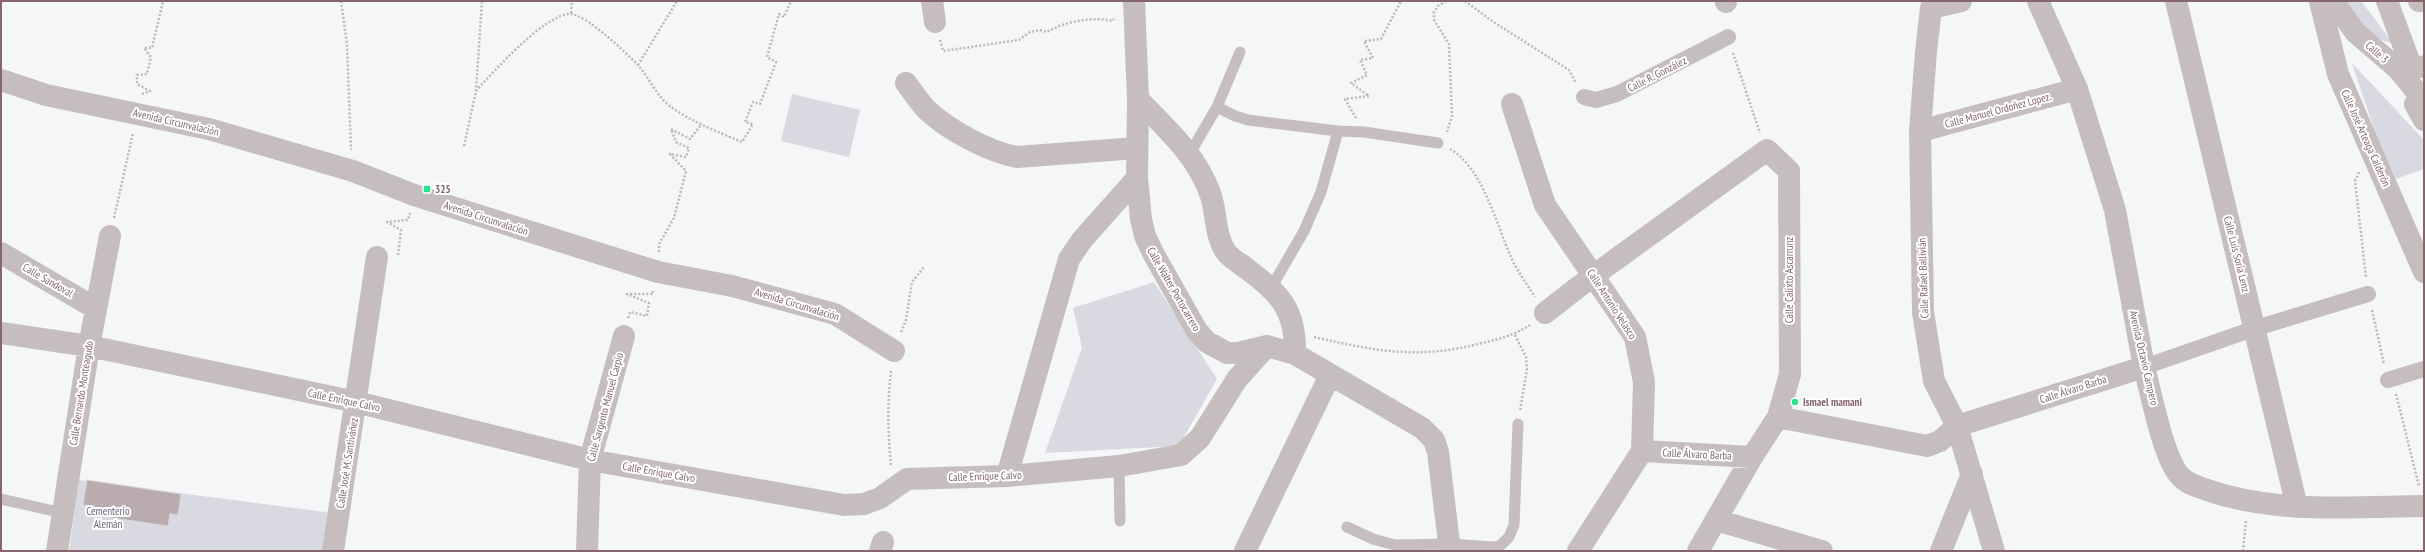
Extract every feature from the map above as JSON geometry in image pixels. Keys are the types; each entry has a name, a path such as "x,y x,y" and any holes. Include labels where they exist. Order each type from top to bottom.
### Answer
{"street":[{"path":"932,1 935,22"},
{"path":"1928,3 1961,1"},
{"name":"Avenida Octavio Campero","path":"2038,1 2077,89 2115,210 2144,367 2170,458 2179,476 2189,483 2222,495 2297,507 2422,498"},
{"name":"Calle Luis Soria Lenz","path":"2176,1 2198,100 2256,328 2297,507"},
{"name":"Calle José Arteaga Calderón","path":"2320,1 2338,74 2424,272"},
{"name":"Calle 3","path":"2333,1 2355,32 2411,68 2422,99"},
{"path":"2387,1 2411,68"},
{"path":"2419,1 2424,1"},
{"name":"Calle Rafael Ballivián","path":"1928,3 1920,131 1923,312 1927,350 1934,381 1957,426 1994,551"},
{"name":"Calle Walter Portocarrero","path":"1134,8 1138,99 1137,178 1141,219 1145,236 1197,331 1207,342 1227,352 1238,353 1267,346 1295,344 1330,375 1422,428 1434,440 1438,452 1450,548"},
{"name":"Calle R. González","path":"1584,97 1596,100 1617,94 1728,37"},
{"name":"Avenida Circunvalación","path":"1,80 46,95 209,129 353,171 414,195 658,272 732,286 835,314 894,351"},
{"path":"906,83 926,109 937,119 1004,154 1017,156 1137,148"},
{"name":"Calle Manuel Ordoñez Lopez.","path":"1920,131 2077,89"},
{"path":"1138,99 1190,153 1201,170 1211,195 1221,241 1226,252 1271,288 1289,310 1295,344"},
{"path":"2422,99 2415,104 2424,120"},
{"name":"Calle Antonio Velasco","path":"1512,104 1545,205 1635,337 1644,382 1642,451"},
{"path":"1545,313 1615,260 1767,150"},
{"name":"Calle Calixto Ascarrunz","path":"1698,551 1752,457 1778,417 1790,374 1789,171 1767,150"},
{"path":"1007,476 1069,259 1082,240 1137,178"},
{"name":"Calle Bernardo Monteagudo","path":"57,551 88,346 110,236"},
{"name":"Calle Sandoval","path":"1,253 95,308"},
{"name":"Calle José M. Santiváñez","path":"333,551 376,257"},
{"name":"Calle Álvaro Barba","path":"1778,417 1927,446 1940,441 1957,426 2144,367 2256,328 2368,294"},
{"name":"Calle Enrique Calvo","path":"1,333 88,346 356,402 590,460 844,505 864,504 880,498 894,486 907,479 1007,476 1118,466 1168,459 1181,455 1192,447 1237,380 1267,346"},
{"name":"Calle Sargento Manuel Carpio","path":"587,551 590,460 624,336"},
{"path":"2388,380 2424,369"},
{"path":"1245,551 1330,375"},
{"path":"1578,551 1642,451"},
{"name":"Calle Álvaro Barba","path":"1642,451 1752,457"},
{"path":"1941,551 1972,474"},
{"path":"1716,520 1822,551"}],"lane":[{"path":"1190,153 1217,107 1240,52"},
{"path":"1217,107 1235,116 1248,120 1338,131 1364,132 1438,143"},
{"path":"1271,288 1304,231 1321,192 1338,131"},
{"path":"1347,527 1373,539 1395,545 1450,548 1492,547 1501,545 1508,537 1514,525 1518,424"},
{"path":"1118,466 1120,521"},
{"path":"1,499 63,513"}],"path":[{"path":"110,236 138,113 136,96 150,91 137,84 137,75 147,74 151,57 144,48 152,48 163,1"},
{"path":"341,1 347,44 353,171"},
{"path":"464,146 476,91 482,1"},
{"path":"571,13 572,1"},
{"path":"638,65 677,1"},
{"path":"476,91 503,60 555,16 571,13 586,19 638,65 670,106 701,125 742,142 752,124 745,122 753,102 760,104 776,62 767,57 779,14 784,17 790,1"},
{"path":"1364,132 1345,99 1369,96 1351,83 1367,75 1360,60 1373,58 1364,41 1381,39 1401,1"},
{"path":"1295,344 1402,354 1455,350 1515,335 1545,313 1511,260 1478,180 1469,164 1458,154 1438,143 1447,131 1452,116 1449,44 1434,20 1434,12 1438,6 1446,1"},
{"path":"1465,1 1492,21 1569,70 1584,97"},
{"path":"935,22 943,51 1019,40 1030,32 1040,30 1047,32 1060,25 1101,18 1112,21 1134,8"},
{"path":"1728,37 1748,100 1767,150"},
{"path":"624,336 630,312 647,316 649,303 627,294 653,294 658,272 659,244 674,218 686,171 670,154 686,157 689,148 676,142 671,129 690,138 701,125"},
{"path":"2355,181 2368,294 2388,380 2396,392 2422,498"},
{"path":"376,257 397,260 400,230 387,222 408,220 414,195"},
{"path":"894,486 888,441 888,404 894,351 906,320 912,282 924,266"},
{"path":"1515,335 1526,357 1526,369 1518,424"},
{"path":"2243,551 2248,500"}],"green space":[{"path":"2338,1 2361,1 2393,43 2377,38 2370,33"},
{"path":"2352,63 2424,140 2424,169 2396,179 2376,135"},
{"path":"792,94 860,110 849,157 781,141"},
{"path":"1154,282 1217,379 1179,446 1045,453 1082,348 1073,308"},
{"name":"Cementerio Alemán","path":"79,480 333,513 328,551 69,551"}],"building":[{"path":"87,480 181,494 178,515 170,514 168,526 93,515 95,506 83,505"}],"place":[{"name":"325","path":"427,189"},
{"name":"Ismael mamani","path":"1795,402"}]}
